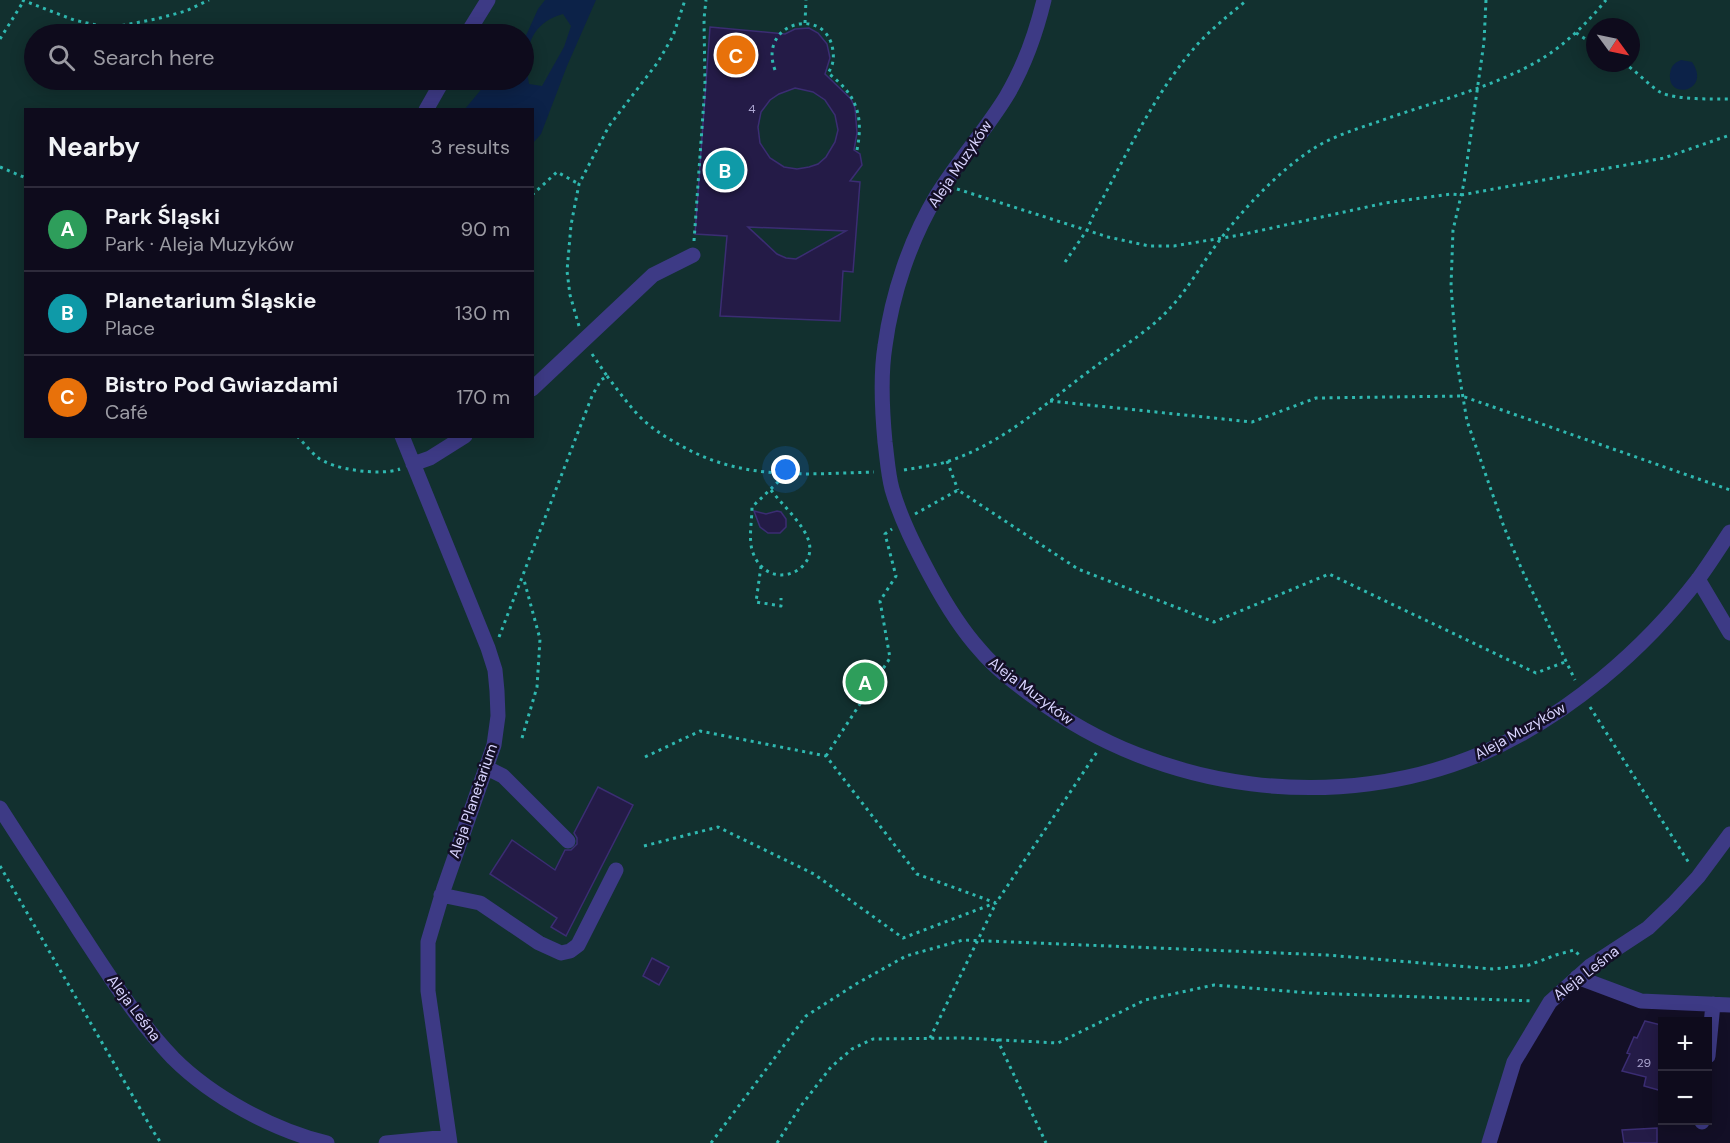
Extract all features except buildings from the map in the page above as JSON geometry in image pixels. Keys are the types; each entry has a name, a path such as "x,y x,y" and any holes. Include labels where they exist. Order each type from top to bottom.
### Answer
{"street":[{"path":"473,24 488,0"},
{"name":"Aleja Muzyków","path":"1044,0 1032,41 1008,93 934,201 910,251 897,292 885,347 883,399 891,487 912,542 950,612 980,651 1043,704 1104,741 1142,757 1191,772 1241,782 1323,788 1417,776 1480,754 1530,728 1582,694 1665,619 1698,579 1730,532"},
{"path":"427,108 437,90"},
{"path":"534,387 653,275 693,255"},
{"name":"Aleja Planetarium","path":"403,438 495,670 498,716 494,745 441,896 428,942 428,991 450,1140"},
{"path":"413,464 430,458 462,438"},
{"path":"1698,579 1730,633"},
{"path":"487,768 503,776 568,841"},
{"name":"Aleja Leśna","path":"0,808 115,986 174,1059 210,1088 262,1119 305,1138 327,1143"},
{"name":"Aleja Leśna","path":"1489,1143 1514,1062 1550,1002 1590,966 1648,928 1698,877 1730,834"},
{"path":"441,896 480,903 539,943 561,953 570,951 578,945 616,870"},
{"path":"1577,976 1641,1001 1730,1005"},
{"path":"1712,1017 1713,1004"},
{"path":"386,1143 450,1140"}],"path":[{"path":"0,39 23,0 74,20 92,24"},
{"path":"130,24 186,11 209,0"},
{"path":"693,255 705,85 706,0"},
{"path":"805,23 806,0"},
{"path":"1065,262 1087,230 1161,93 1197,44 1247,0"},
{"path":"1486,0 1484,42 1461,195 1453,230 1451,286 1457,362 1467,421 1504,527 1565,662 1582,694 1698,877"},
{"path":"607,376 640,417 666,437 705,458 726,466 742,470 780,473 889,472 947,462 1019,426 1160,318 1176,302 1222,237 1251,204 1286,170 1318,146 1361,128 1515,73 1542,58 1576,32 1606,0"},
{"path":"775,70 772,57 773,47 783,31 800,23 815,26 822,31 832,45 834,58 828,73 844,86 857,108 860,127 857,150"},
{"path":"1576,32 1586,39"},
{"path":"1637,72 1664,94 1730,99"},
{"path":"944,185 1087,230 1133,243 1163,247 1385,204 1451,194 1461,195 1664,158 1730,135"},
{"path":"0,167 24,177"},
{"path":"534,193 557,172 579,184"},
{"path":"1050,401 1252,422 1316,398 1462,396 1730,490"},
{"path":"299,438 319,458 345,469 395,471 413,464"},
{"path":"947,462 958,490 1078,569 1214,622 1329,574 1536,673 1565,662"},
{"path":"771,490 804,530 810,549 808,558 802,566 793,573 782,576 770,574 761,566 752,551 752,507 778,482 780,473"},
{"path":"826,756 890,658 880,601 896,576 885,534 904,520 958,490"},
{"path":"761,566 756,602 781,606 781,598"},
{"path":"522,738 537,687 540,639 523,578"},
{"path":"645,757 700,731 826,756 916,873 996,903"},
{"path":"930,1038 996,903 1104,741"},
{"path":"644,846 718,827 814,874 903,938 996,903"},
{"path":"0,866 43,944 161,1143"},
{"path":"711,1143 806,1016 906,956 963,940 1327,955 1493,969 1529,965 1574,950 1590,966"},
{"path":"777,1143 800,1107 831,1067 852,1049 873,1040 963,1038 1058,1043 1145,1000 1214,986 1310,993 1550,1002"},
{"path":"997,1039 1046,1143"}],"green space":[{"path":"0,0 1730,0 1730,999 1644,997 1582,970 1511,1066 1490,1143 0,1143"}],"water":[{"path":"545,0 596,0 541,134 534,142 534,108 466,108 481,90 534,90 534,85 542,86 564,47 571,26 563,14 542,24 534,35 534,24 531,24"},
{"path":"1681,60 1692,62 1697,72 1697,80 1693,86 1681,90 1675,88 1670,74 1673,65"}],"place":[{"name":"Bistro Pod Gwiazdami","path":"736,55"},
{"name":"Planetarium Śląskie","path":"725,170"},
{"name":"Park Śląski","path":"865,682"}]}
